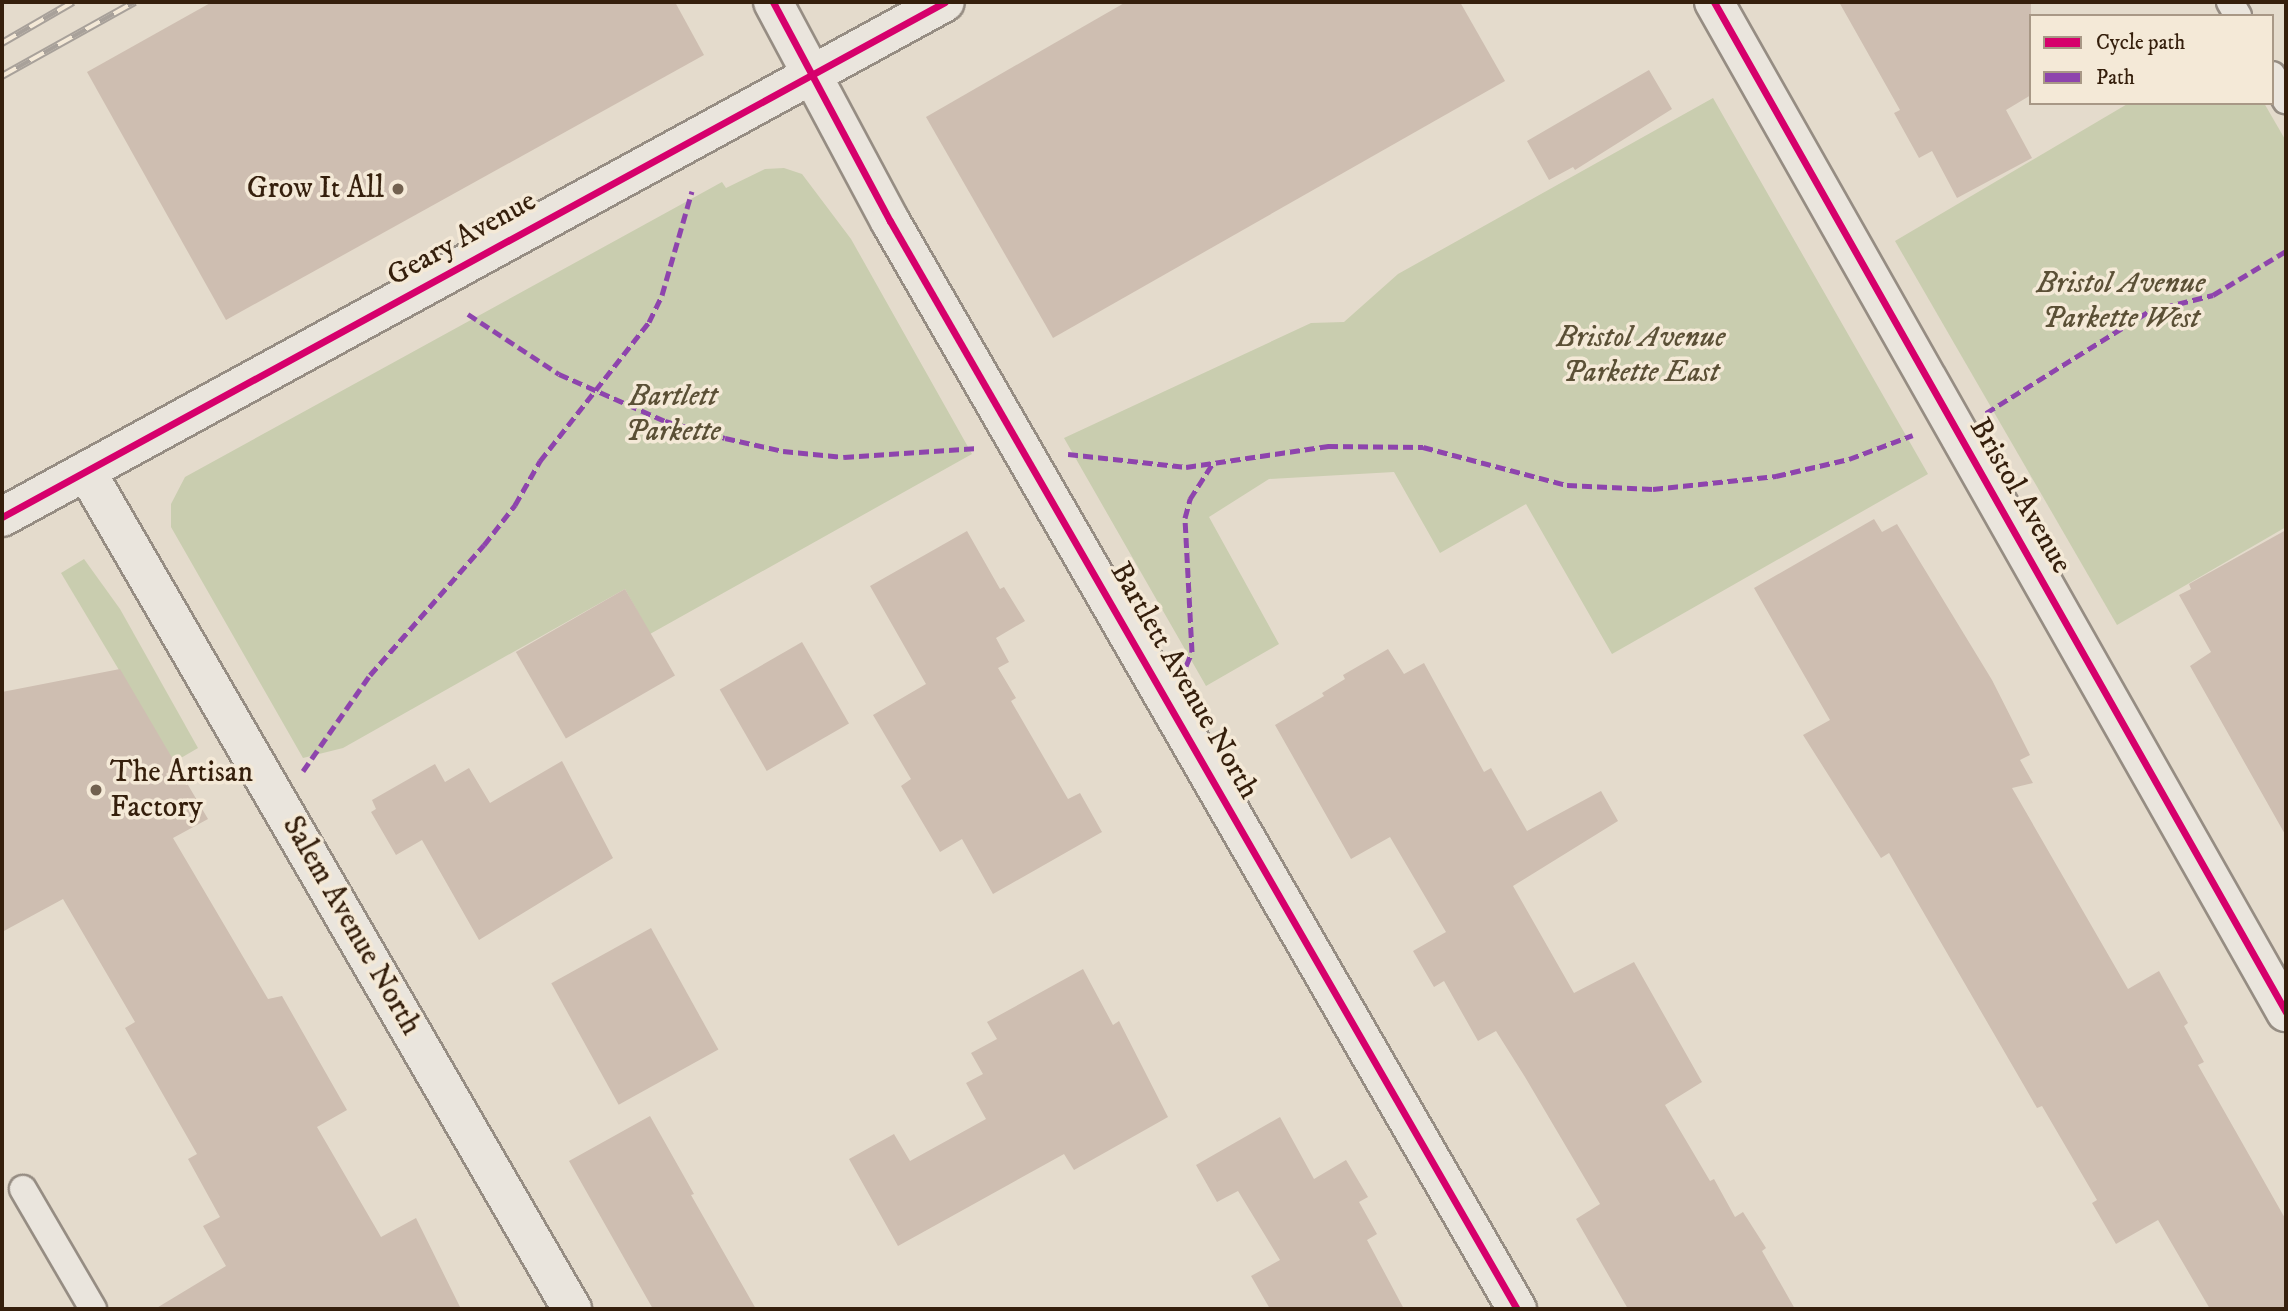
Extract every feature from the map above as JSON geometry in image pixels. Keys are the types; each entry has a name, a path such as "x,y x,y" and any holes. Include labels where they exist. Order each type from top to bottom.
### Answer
{"street":[{"name":"Bartlett Avenue North","path":"773,2 811,75 1517,1309"},
{"name":"Geary Avenue","path":"2,517 945,2"},
{"name":"Bristol Avenue","path":"1714,2 2286,1012"},
{"name":"Salem Avenue North","path":"86,471 572,1309"}],"lane":[{"path":"2274,79 2286,100"},
{"path":"23,1189 93,1309"}],"green space":[{"name":"Bristol Avenue Parkette East","path":"1713,98 1928,474 1612,654 1526,504 1440,553 1394,472 1269,479 1209,517 1279,644 1206,686 1064,438 1311,323 1344,322 1398,274"},
{"name":"Bristol Avenue Parkette West","path":"2126,105 2265,105 2286,141 2286,527 2117,625 1895,241"},
{"name":"Bartlett Parkette","path":"784,168 802,174 851,239 972,454 650,634 625,589 343,748 303,758 171,527 171,504 185,477 722,182 726,188 765,169"},
{"path":"84,559 120,609 198,748 174,762 61,573"}],"building":[{"path":"212,2 675,2 704,55 226,320 87,72"},
{"path":"1126,2 1460,2 1505,81 1053,338 926,117"},
{"path":"1839,2 2031,2 2029,96 2006,110 2032,158 1957,198 1932,151 1919,158 1894,113 1900,110"},
{"path":"1649,70 1672,109 1575,170 1573,167 1549,180 1527,141"},
{"path":"1874,519 1882,532 1897,524 1992,680 2030,755 2020,760 2033,783 2012,788 2128,989 2159,971 2188,1023 2184,1026 2204,1062 2198,1065 2286,1220 2286,1309 2210,1309 2158,1220 2116,1244 2092,1203 2097,1200 2042,1106 2037,1108 1889,853 1881,858 1803,735 1830,720 1754,588"},
{"path":"2286,530 2286,836 2190,666 2211,652 2179,595 2191,589 2189,584"},
{"path":"967,531 1000,589 1004,587 1025,621 996,638 1009,662 998,668 1016,698 1011,701 1068,799 1080,793 1102,832 993,894 962,839 940,852 901,786 911,779 873,715 926,684 870,586"},
{"path":"625,589 675,676 566,739 516,652"},
{"path":"802,642 849,723 767,771 720,690"},
{"path":"1388,649 1404,674 1424,663 1484,772 1491,768 1527,831 1601,791 1618,821 1513,886 1574,993 1634,962 1702,1082 1665,1105 1710,1181 1714,1179 1735,1217 1743,1212 1766,1248 1762,1251 1795,1309 1628,1309 1576,1219 1600,1204 1525,1077 1496,1031 1478,1041 1444,981 1434,987 1413,951 1446,932 1390,837 1351,859 1275,725 1324,696 1322,693 1345,679 1343,675"},
{"path":"120,669 208,819 173,838 268,999 282,996 347,1110 317,1127 381,1237 416,1218 461,1309 155,1309 226,1266 203,1226 220,1217 188,1159 197,1154 125,1028 135,1022 63,899 2,932 2,692"},
{"path":"562,761 613,858 479,940 422,840 396,855 371,812 376,809 372,800 435,764 445,782 469,768 490,803"},
{"path":"651,928 718,1050 619,1105 551,983"},
{"path":"1083,969 1113,1025 1119,1021 1168,1117 1074,1170 1064,1154 898,1246 849,1159 894,1134 910,1161 986,1119 966,1083 983,1074 971,1053 997,1039 987,1022"},
{"path":"650,1116 756,1309 653,1309 569,1161"},
{"path":"1280,1117 1314,1179 1346,1160 1368,1197 1359,1202 1377,1234 1367,1240 1404,1309 1270,1309 1251,1276 1280,1260 1238,1191 1217,1202 1196,1165"}],"railway":[{"path":"2,43 73,2"},
{"path":"2,76 135,2"}],"marked path":[{"path":"303,771 370,675 484,545 515,505 540,461 649,322 662,295 692,191"},
{"path":"1986,413 2149,311 2213,295 2286,251"},
{"path":"468,314 559,374 665,421 725,438 783,451 844,457 978,448"},
{"path":"1068,454 1186,467 1328,446 1423,447 1567,485 1653,489 1776,476 1849,459 1913,435"},
{"path":"1186,666 1192,652 1185,518 1190,499 1213,463"}],"cycle path":[{"path":"773,2 890,221 1517,1309"},
{"path":"2,517 945,2"},
{"path":"1714,2 2286,1012"}],"place":[{"name":"Grow It All","path":"398,189"},
{"name":"The Artisan Factory","path":"96,790"}]}
